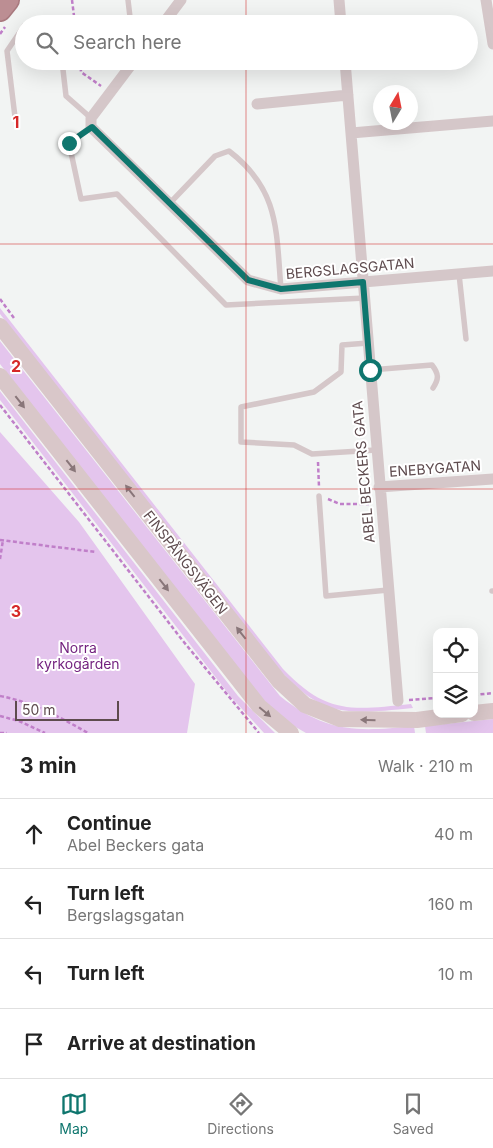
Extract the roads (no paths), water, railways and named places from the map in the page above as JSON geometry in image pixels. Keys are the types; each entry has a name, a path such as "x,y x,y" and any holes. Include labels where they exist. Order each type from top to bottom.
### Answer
{"highway":[{"path":"0,10 8,0"}],"main road":[{"name":"FINSPÅNGSVÄGEN","path":"0,326 279,681 305,705 340,719 417,720 433,718"},
{"path":"0,376 259,706 291,733"},
{"path":"478,713 493,711"}],"street":[{"path":"170,15 181,0"},
{"path":"339,0 340,15"},
{"path":"486,0 493,44"},
{"path":"91,122 127,70"},
{"name":"ABEL BECKERS GATA","path":"345,70 398,702"},
{"path":"257,104 348,95"},
{"path":"351,133 493,120"},
{"name":"BERGSLAGSGATAN","path":"91,122 248,280 281,289 493,271"},
{"name":"ENEBYGATAN","path":"379,486 493,479"}],"lane":[{"path":"128,0 130,15"},
{"path":"15,39 7,51 15,117"},
{"path":"63,70 66,96 91,122 69,143 81,199 117,194 226,305 365,298"},
{"path":"170,203 215,156 229,152 242,161 258,179 274,210 281,289"},
{"path":"460,274 466,339"},
{"path":"368,343 342,345 341,372 314,392 241,407 241,442 294,445 312,454 376,450"},
{"path":"370,370 432,365 437,372 438,380 434,388"},
{"path":"319,496 326,596 388,590"}],"park label":[{"name":"Norra kyrkogården","path":"78,656"}]}
